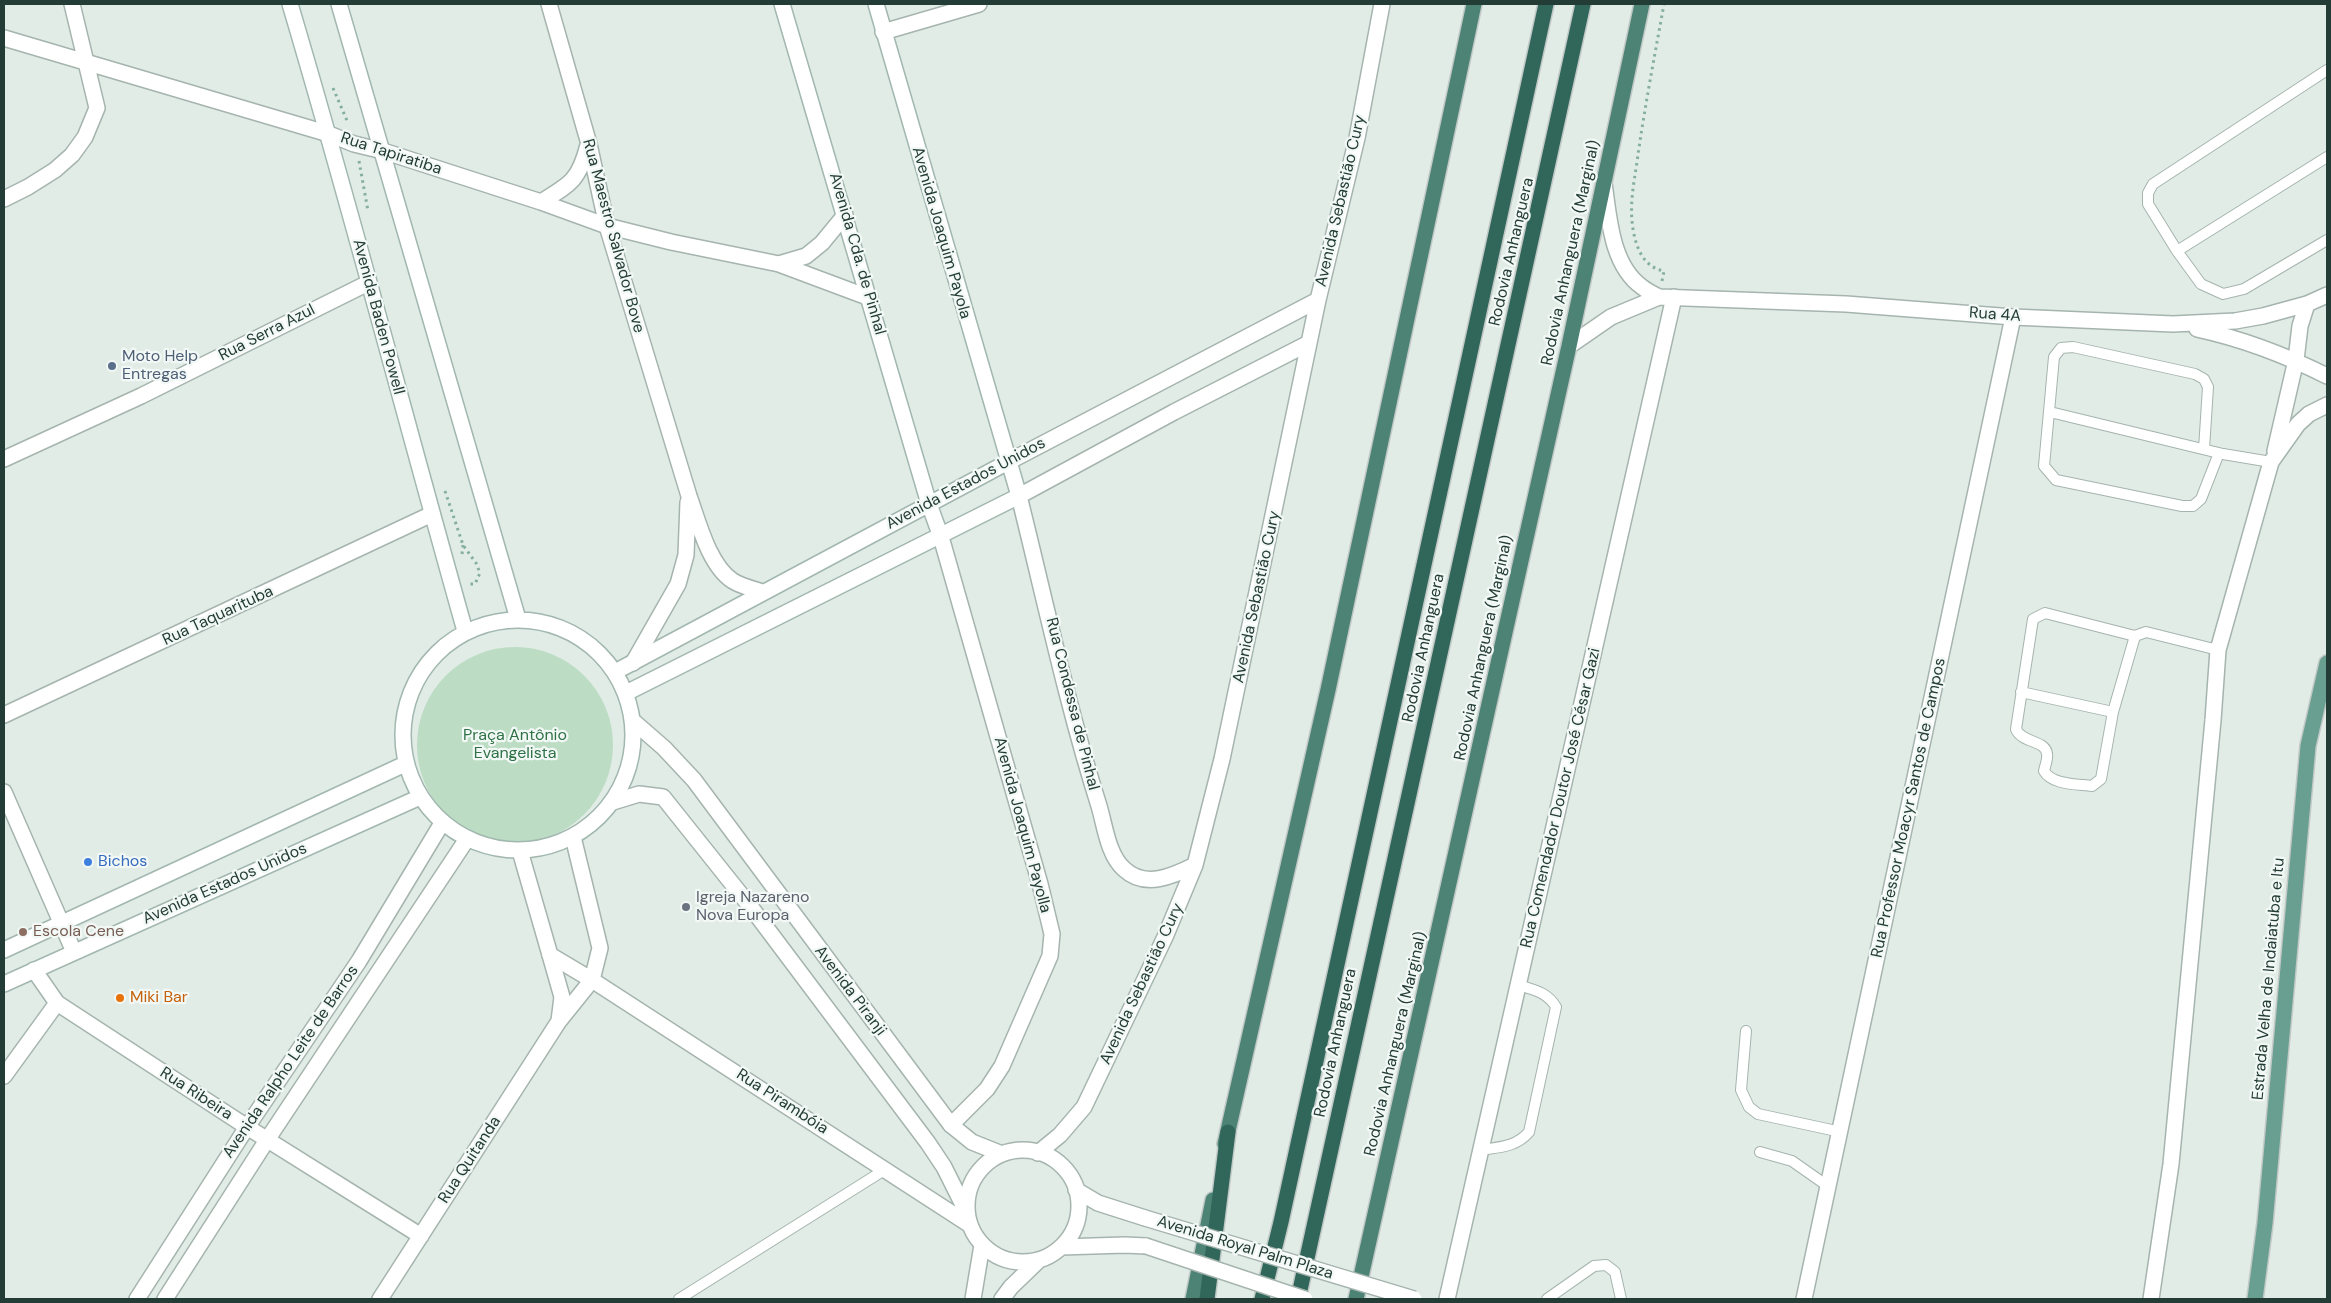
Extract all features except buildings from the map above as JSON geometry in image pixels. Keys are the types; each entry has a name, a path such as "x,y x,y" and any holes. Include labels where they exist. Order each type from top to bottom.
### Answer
{"highway":[{"path":"1193,1299 1228,1132 1328,690 1474,4"},
{"name":"Rodovia Anhanguera","path":"1262,1299 1283,1213 1546,4"},
{"name":"Rodovia Anhanguera","path":"1298,1299 1583,4"},
{"name":"Rodovia Anhanguera (Marginal)","path":"1356,1299 1569,346 1642,4"},
{"path":"1207,1299 1228,1132"}],"main road":[{"name":"Estrada Velha de Indaiatuba e Itu","path":"2255,1299 2265,1223 2308,746 2327,663"}],"street":[{"path":"4,199 28,188 55,170 72,155 85,137 97,108 88,62 72,4"},
{"name":"Avenida Baden Powell","path":"290,4 329,134 368,283 465,631"},
{"path":"339,4 518,619"},
{"name":"Avenida Cda. de Pinhal","path":"782,4 870,298 929,504"},
{"name":"Avenida Joaquim Payola","path":"876,4 1008,462"},
{"path":"883,32 979,4"},
{"name":"Avenida Sebastião Cury","path":"1038,1153 1060,1134 1084,1107 1149,973 1195,865 1224,750 1318,300 1357,138 1382,4"},
{"name":"Rua Maestro Salvador Bove","path":"553,6 589,144 607,226 702,533 722,572 734,581 762,592"},
{"name":"Rua Tapiratiba","path":"4,38 329,134 354,144 383,151 541,202 607,226 671,242 779,264 870,298"},
{"path":"541,202 575,179 583,167 589,144"},
{"name":"Rua 4A","path":"1604,183 1611,228 1619,257 1630,275 1641,287 1666,297 1846,304 2013,317 2173,324 2235,322 2307,304 2327,295"},
{"name":"Rua Tapiratiba","path":"779,264 806,256 822,243 845,214"},
{"name":"Rua Serra Azul","path":"4,458 141,396 368,283"},
{"name":"Rua 4A","path":"1569,346 1611,317 1666,297"},
{"name":"Rua Comendador Doutor José César Gazi","path":"1447,1299 1518,986 1666,297"},
{"name":"Avenida Estados Unidos","path":"615,672 762,592 1318,300"},
{"path":"2151,1299 2171,1164 2214,720 2218,650 2273,458 2296,360 2300,326 2307,304"},
{"name":"Rua Professor Moacyr Santos de Campos","path":"1804,1299 2013,317"},
{"path":"2173,324 2234,336 2296,360 2327,376"},
{"name":"Avenida Estados Unidos","path":"626,694 941,537 1174,412 1309,343"},
{"path":"2273,458 2298,424 2309,414 2327,405"},
{"name":"Rua Condessa de Pinhal","path":"1008,462 1019,496 1089,774 1115,858 1125,870 1141,879 1158,879 1173,875 1195,865"},
{"name":"Rua Maestro Salvador Bove","path":"633,663 678,584 686,555 689,496"},
{"name":"Avenida Joaquim Payolla","path":"929,504 941,537 1040,884 1052,934 1050,956 1002,1066 987,1089 970,1108 950,1125"},
{"name":"Rua Taquarituba","path":"4,715 432,514"},
{"path":"518,619 556,626 589,644 615,672 626,694 633,721 633,752 626,778 613,802 595,822 573,837 547,847 520,851 493,848 467,839 442,823 420,797 405,764 402,725 412,687 434,655 465,631 491,622 518,619"},
{"name":"Avenida Piranji","path":"633,721 664,748 694,780 950,1125 972,1142 1002,1154"},
{"name":"Avenida Estados Unidos","path":"4,950 405,764"},
{"path":"4,792 74,952"},
{"name":"Avenida Piranji","path":"613,802 639,794 663,797 750,906 928,1143 944,1166 969,1219"},
{"name":"Avenida Estados Unidos","path":"4,984 420,797"},
{"name":"Avenida Ralpho Leite de Barros","path":"137,1299 246,1127 359,960 442,823"},
{"path":"520,851 550,955 592,980 600,948 573,837"},
{"name":"Avenida Ralpho Leite de Barros","path":"165,1299 267,1140 467,839"},
{"name":"Rua Quitanda","path":"550,955 562,997 559,1021"},
{"name":"Rua Ribeira","path":"34,970 57,1004 246,1127 421,1236"},
{"name":"Rua Pirambóia","path":"592,980 886,1169 969,1219"},
{"name":"Rua Quitanda","path":"380,1299 559,1021 592,980"},
{"path":"4,1076 57,1004"},
{"path":"1002,1299 1011,1287 1039,1260 1061,1248 1071,1236 1077,1221 1079,1206 1071,1177 1062,1166 1051,1158 1038,1153 1020,1151 1002,1154 986,1164 975,1178 968,1195 969,1219 982,1245 994,1254 1008,1260 1024,1262 1039,1260"},
{"name":"Avenida Royal Palm Plaza","path":"1076,1190 1098,1203 1415,1299"},
{"path":"973,1299 982,1245"},
{"name":"Avenida Royal Palm Plaza","path":"1061,1248 1146,1246 1305,1299"}],"lane":[{"path":"2327,70 2153,184 2148,193 2148,204 2177,251 2201,284 2223,294 2244,289 2327,240"},
{"path":"2177,251 2327,157"},
{"path":"2204,449 2208,387 2204,379 2195,374 2073,347 2061,348 2054,357 2044,466 2056,480 2182,506 2193,506 2201,499 2219,453"},
{"path":"2050,412 2219,453 2273,458"},
{"path":"2135,636 2113,712 2102,780 2092,786 2054,780 2048,777 2044,771 2048,754 2045,749 2018,734 2016,729 2033,620 2038,616 2045,614 2135,636 2146,632 2218,650"},
{"path":"2021,692 2113,712"},
{"path":"1481,1150 1513,1145 1523,1140 1529,1132 1556,1007 1551,998 1543,993 1518,986"},
{"path":"1746,1031 1741,1090 1749,1107 1758,1114 1841,1132"},
{"path":"1760,1152 1792,1161 1829,1187"},
{"path":"679,1299 886,1169"},
{"path":"1547,1299 1594,1266 1606,1265 1615,1272 1621,1299"}],"path":[{"path":"1664,4 1640,138 1632,194 1632,220 1634,235 1644,261 1650,267 1664,271 1666,297"},
{"path":"461,561 463,544 476,563 480,573 475,584 469,584 466,576"}],"green space":[{"name":"Praça Antônio Evangelista","path":"505,647 525,647 544,651 561,658 570,663 591,683 606,707 613,735 613,755 606,783 597,800 577,821 561,832 544,839 525,843 505,843 477,836 460,827 433,800 421,774 417,755 417,735 424,707 433,690 460,663 486,651"}],"place":[{"name":"Moto Help Entregas","path":"112,366"},
{"name":"Bichos","path":"88,862"},
{"name":"Igreja Nazareno Nova Europa","path":"686,907"},
{"name":"Escola Cene","path":"23,932"},
{"name":"Miki Bar","path":"120,998"}]}
